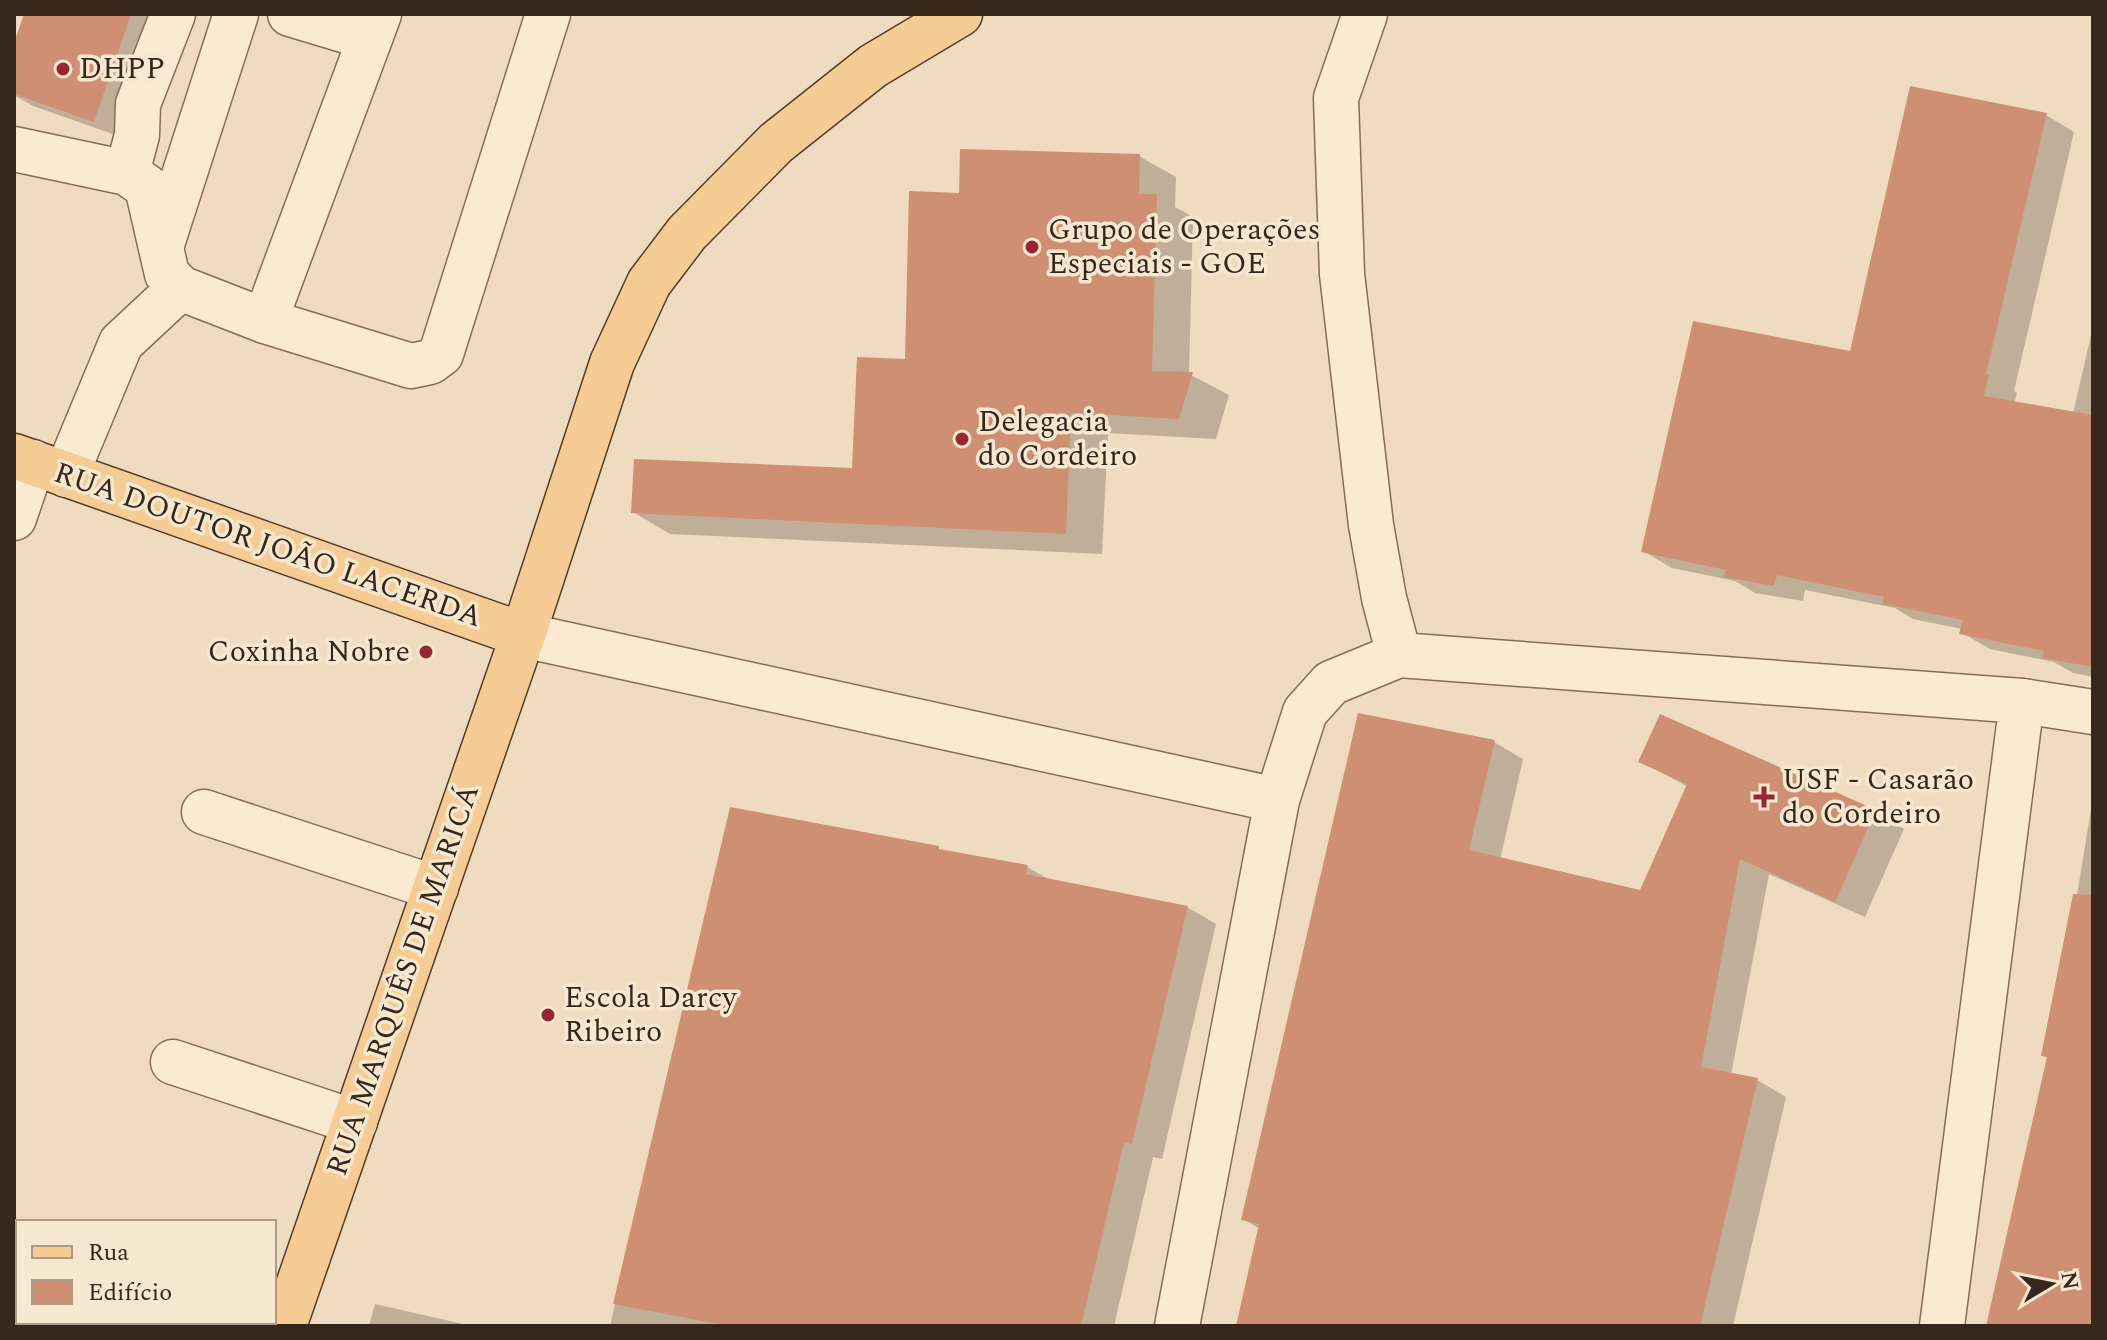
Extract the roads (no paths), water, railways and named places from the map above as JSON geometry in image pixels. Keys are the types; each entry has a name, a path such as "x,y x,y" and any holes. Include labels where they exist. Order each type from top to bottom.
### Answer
{"main road":[{"name":"RUA MARQUÊS DE MARICÁ","path":"282,1326 523,635 612,363 649,283 687,233 776,143 873,66 960,14"},
{"name":"RUA DOUTOR JOÃO LACERDA","path":"38,464 523,635"}],"street":[{"path":"127,173 137,135 138,104 173,14"},
{"path":"161,247 236,14"},
{"path":"265,321 374,26 290,14"},
{"path":"14,149 127,173 147,187 167,274 180,288 265,321 411,366 430,362 441,354 548,14"},
{"path":"1365,14 1336,98 1342,274 1371,525 1384,598 1399,655"},
{"path":"14,518 38,464 121,343 180,288"},
{"path":"523,635 1277,800"},
{"path":"1177,1326 1277,800 1305,712 1331,683 1399,655 2022,701 2093,712"},
{"path":"1942,1326 2022,701"},
{"path":"204,812 436,888"},
{"path":"173,1062 355,1122"}],"place":[{"name":"DHPP","path":"63,69"},
{"name":"Grupo de Operações Especiais - GOE","path":"1032,247"},
{"name":"Delegacia do Cordeiro","path":"962,439"},
{"name":"Coxinha Nobre","path":"426,652"},
{"name":"USF - Casarão do Cordeiro","path":"1764,797"},
{"name":"Escola Darcy Ribeiro","path":"548,1015"}]}
